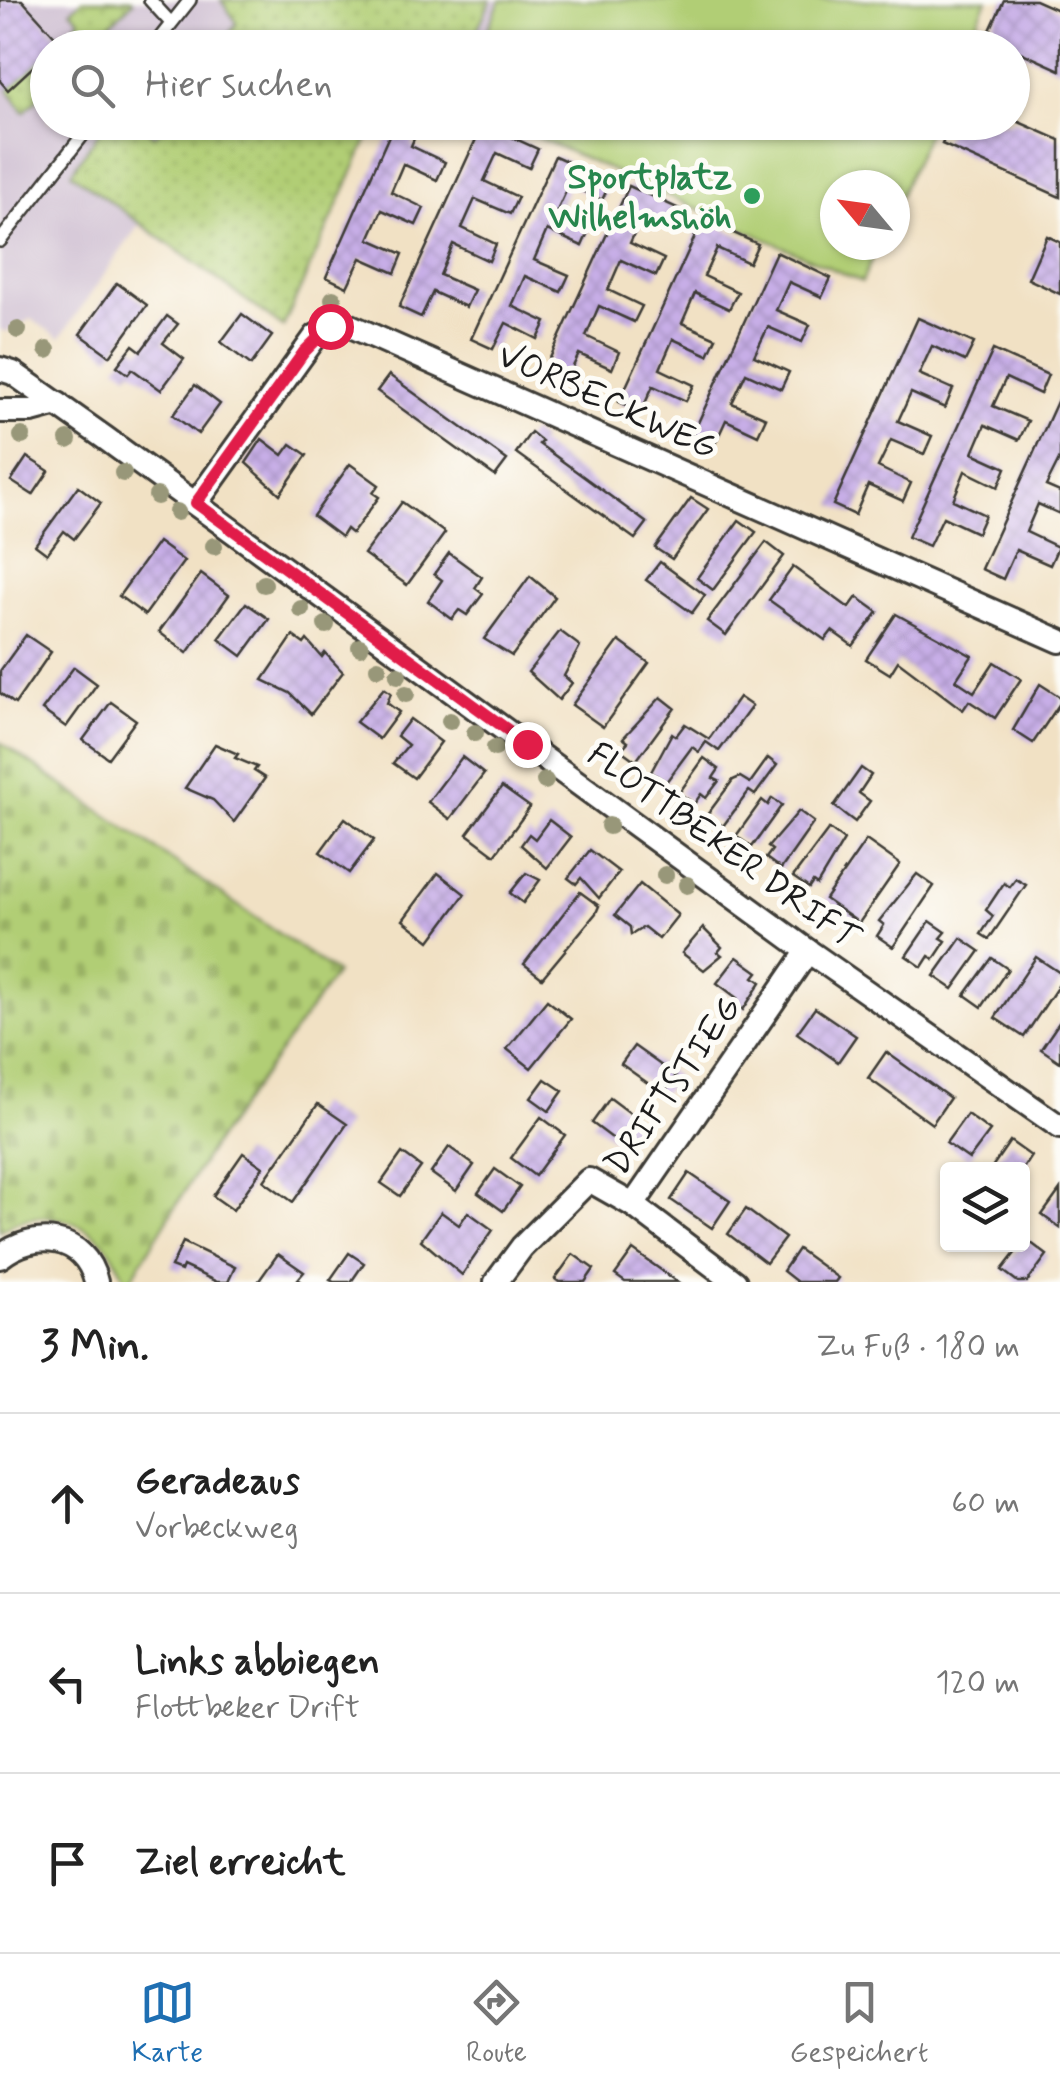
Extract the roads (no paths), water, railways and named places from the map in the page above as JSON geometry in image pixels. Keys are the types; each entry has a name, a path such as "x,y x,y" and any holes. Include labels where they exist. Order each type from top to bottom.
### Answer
{"street":[{"name":"VORBECKWEG","path":"196,503 316,336 344,323 1060,641"},
{"name":"FLOTTBEKER DRIFT","path":"0,368 14,372 808,950 1060,1127"},
{"path":"0,412 32,411 58,404"},
{"name":"DRIFTSTIEG","path":"496,1282 522,1248 590,1180 633,1205 808,950"},
{"path":"633,1205 734,1282"},
{"path":"0,1256 16,1244 54,1239 86,1259 96,1282"}],"lane":[{"path":"150,0 171,23"},
{"path":"166,30 190,0"},
{"path":"0,241 80,140"}],"place":[{"name":"Sportplatz Wilhelmshöh","path":"752,196"}]}
